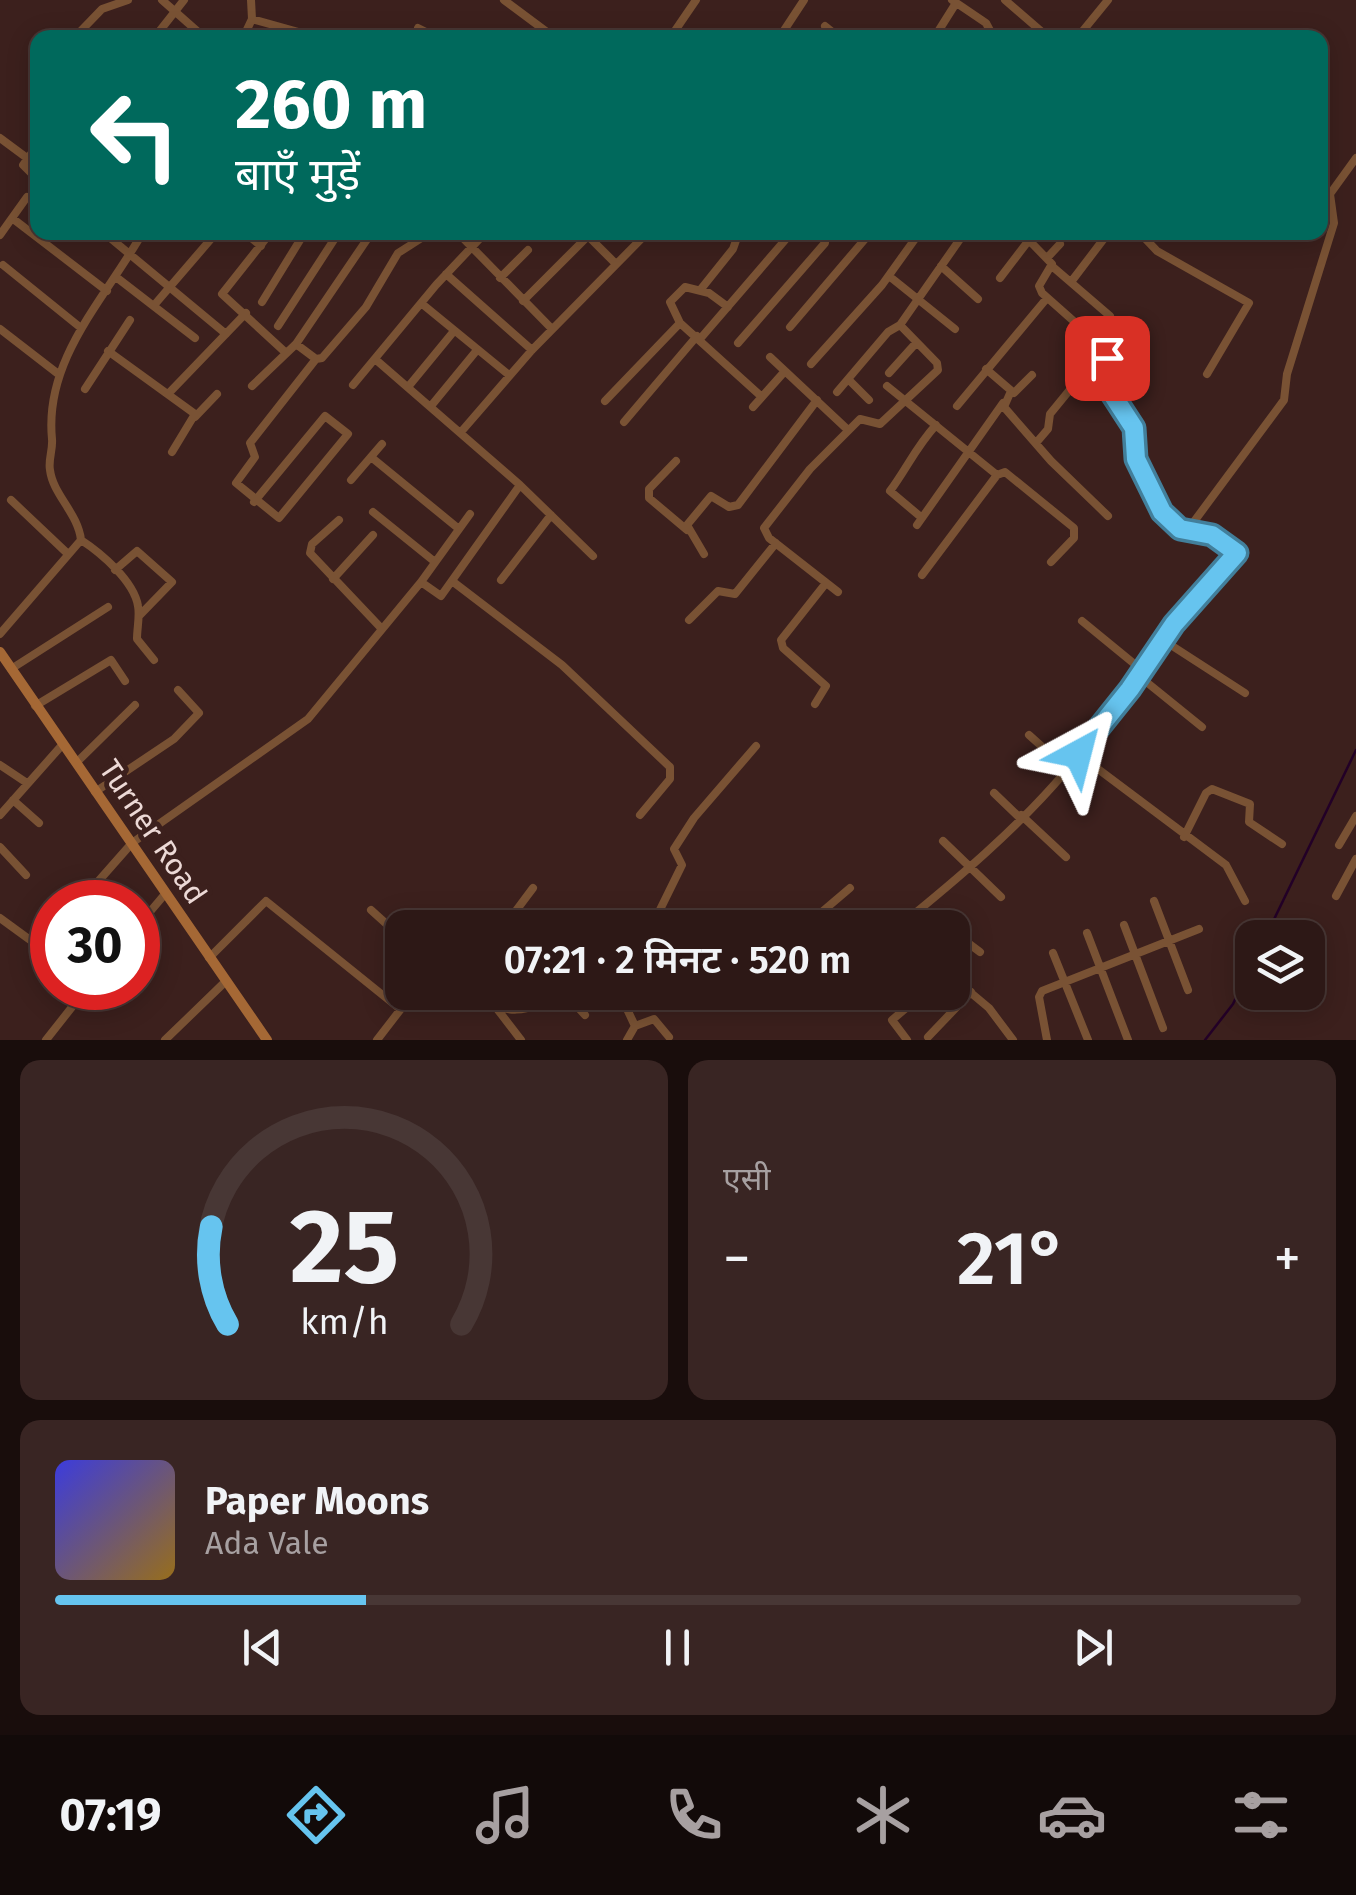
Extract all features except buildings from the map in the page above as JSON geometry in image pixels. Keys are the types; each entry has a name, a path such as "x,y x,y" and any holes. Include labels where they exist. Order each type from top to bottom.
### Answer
{"main road":[{"name":"Turner Road","path":"4,661 267,1040"}],"street":[{"path":"82,30 102,9 128,0"},
{"path":"162,0 196,30"},
{"path":"160,30 184,0"},
{"path":"247,30 252,19 251,0"},
{"path":"504,0 544,30"},
{"path":"675,30 696,0"},
{"path":"784,30 804,0"},
{"path":"1005,0 1040,30"},
{"path":"1084,30 1108,0"},
{"path":"938,30 954,1 986,23 990,30"},
{"path":"252,19 291,30"},
{"path":"825,26 830,30"},
{"path":"418,28 422,30"},
{"path":"0,154 4,141 27,158"},
{"path":"30,154 23,167 30,173"},
{"path":"1189,531 1201,507 1284,400 1287,374 1334,224 1330,194 1356,158"},
{"path":"0,235 27,197"},
{"path":"12,218 30,232"},
{"path":"41,240 107,290"},
{"path":"113,240 226,334"},
{"path":"138,240 57,373 48,421 50,473 73,513 81,540 115,570 135,596 139,616 137,638 154,660"},
{"path":"156,303 210,240"},
{"path":"254,240 261,246"},
{"path":"265,240 222,293 285,352"},
{"path":"262,302 300,240"},
{"path":"278,326 334,240"},
{"path":"252,386 296,344 367,240"},
{"path":"254,502 326,416 348,434 279,518 254,502 236,483 255,458 250,444 316,359 322,358 366,307 398,253 418,240"},
{"path":"464,240 552,329"},
{"path":"354,385 479,240"},
{"path":"523,301 580,240"},
{"path":"592,240 616,264"},
{"path":"461,432 532,350 639,240"},
{"path":"701,289 735,240"},
{"path":"624,422 785,240"},
{"path":"738,344 825,240"},
{"path":"790,327 864,240"},
{"path":"812,364 889,276 914,240"},
{"path":"837,392 888,332 900,325 959,240"},
{"path":"1000,278 1029,240 1053,267 1110,316"},
{"path":"1070,282 1103,240"},
{"path":"1144,240 1156,251 1249,303 1207,374"},
{"path":"1047,258 1060,244"},
{"path":"500,278 528,250"},
{"path":"3,265 82,328"},
{"path":"941,266 978,298"},
{"path":"918,910 970,865 1067,769 1163,640 1237,553 1216,537 1180,529 1162,512 1138,464 1134,428 1110,391 1104,348 1047,298 1039,286 1053,267"},
{"path":"446,274 532,350"},
{"path":"889,276 955,329"},
{"path":"116,277 156,303 195,338"},
{"path":"728,306 701,289 685,287 671,298 670,307 680,323 762,397"},
{"path":"957,406 1047,298"},
{"path":"421,304 509,375"},
{"path":"168,394 246,313"},
{"path":"85,389 130,320"},
{"path":"605,401 680,323"},
{"path":"838,592 765,534 766,524 861,418 880,424 898,404 908,402 939,368 900,325"},
{"path":"0,329 57,373"},
{"path":"408,386 454,331"},
{"path":"665,336 683,351"},
{"path":"889,373 916,343"},
{"path":"296,344 316,359"},
{"path":"1036,443 1048,428 1048,416 1104,348"},
{"path":"431,406 477,350"},
{"path":"108,351 195,418"},
{"path":"770,356 848,430"},
{"path":"375,358 520,485 593,556"},
{"path":"986,369 1011,391 1018,392 1032,375"},
{"path":"753,407 785,371"},
{"path":"848,379 869,400"},
{"path":"888,386 997,475"},
{"path":"936,424 911,453 908,469 890,491 919,522 1011,391"},
{"path":"172,452 217,394"},
{"path":"687,530 708,497 716,496 728,507 738,505 817,400"},
{"path":"1002,404 1108,516"},
{"path":"350,480 382,444"},
{"path":"371,457 459,529"},
{"path":"676,461 649,489 648,498 687,530 704,554"},
{"path":"922,575 997,475 1005,472 1076,530 1051,562"},
{"path":"421,582 440,596 520,485"},
{"path":"11,500 68,554"},
{"path":"373,512 436,562"},
{"path":"99,880 132,843 296,730 421,582 470,514"},
{"path":"501,580 550,514"},
{"path":"339,520 309,550 380,628"},
{"path":"333,578 374,535"},
{"path":"0,634 81,540"},
{"path":"689,620 718,591 735,594 776,543"},
{"path":"115,570 136,551 172,582 139,616"},
{"path":"452,581 562,664 670,767 670,779 640,815"},
{"path":"815,704 826,686 781,642 826,583"},
{"path":"4,661 108,607"},
{"path":"1082,621 1202,728"},
{"path":"1163,640 1244,692"},
{"path":"35,706 109,661 125,681"},
{"path":"95,792 174,739 199,712 178,690"},
{"path":"76,764 135,705"},
{"path":"1029,735 1067,769"},
{"path":"0,815 63,744"},
{"path":"660,910 682,865 674,849 694,818 756,746"},
{"path":"1078,754 1226,865 1245,901"},
{"path":"0,765 27,783"},
{"path":"1184,837 1206,793 1212,789 1250,804 1249,822 1282,844"},
{"path":"994,793 1066,858"},
{"path":"13,800 39,823"},
{"path":"1339,845 1356,816"},
{"path":"943,841 1002,897"},
{"path":"0,848 26,875"},
{"path":"1336,896 1356,859"},
{"path":"516,910 532,888"},
{"path":"824,910 850,888"},
{"path":"160,900 165,894"},
{"path":"210,958 266,901 385,997"},
{"path":"1154,901 1188,990"},
{"path":"371,910 385,923"},
{"path":"0,918 30,941"},
{"path":"1124,925 1163,1028"},
{"path":"1047,1040 1039,995 1199,930"},
{"path":"1087,933 1128,1040"},
{"path":"970,944 980,952"},
{"path":"1053,953 1088,1040"},
{"path":"165,1040 226,981"},
{"path":"970,992 1013,1040"},
{"path":"46,1040 70,1010"},
{"path":"377,1040 399,1010"},
{"path":"498,1010 521,1040"},
{"path":"580,1010 585,1015"},
{"path":"627,1010 635,1026"},
{"path":"904,1010 892,1020 907,1040"},
{"path":"928,1036 953,1010"},
{"path":"627,1040 635,1026 656,1019 669,1037"}],"waterway":[{"path":"1274,920 1356,750"},
{"path":"1205,1040 1235,1000"}],"route":[{"path":"1078,754 1130,689 1174,624 1200,600 1237,553 1212,535 1180,529 1162,512 1136,459 1134,428 1110,391 1107,358"}]}
